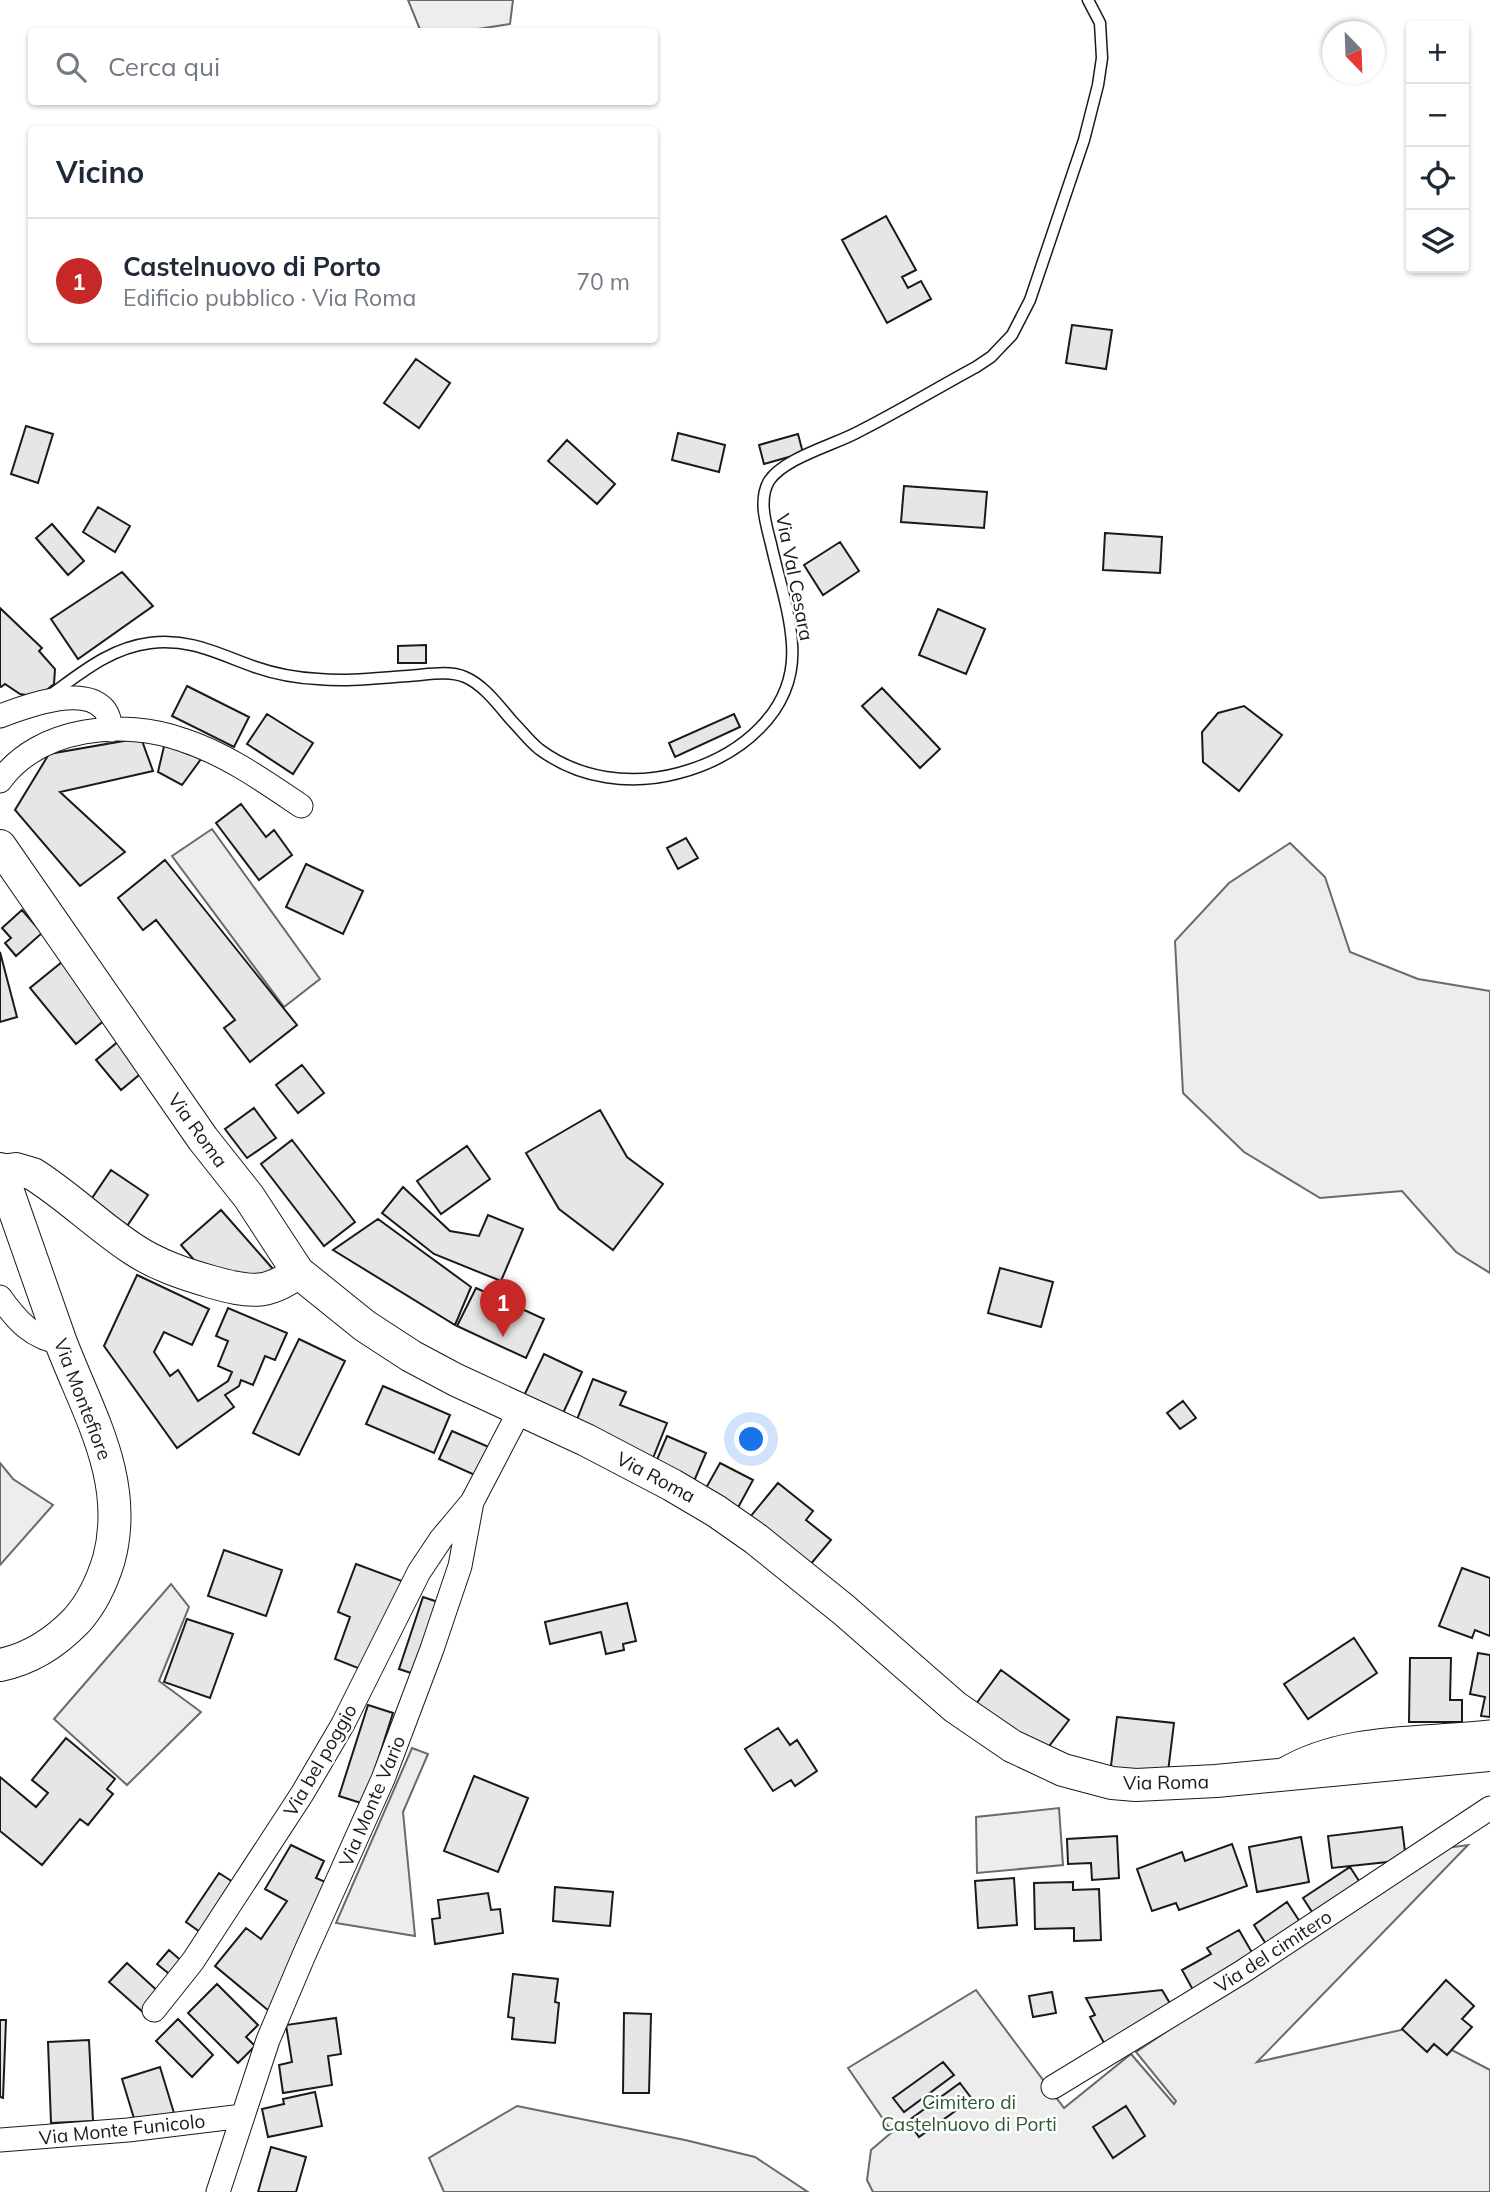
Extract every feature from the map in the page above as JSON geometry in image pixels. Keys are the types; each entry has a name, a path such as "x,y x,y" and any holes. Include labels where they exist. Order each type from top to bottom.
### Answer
{"main road":[{"name":"Via Roma","path":"0,846 203,1139 250,1197 298,1272 365,1326 447,1376 649,1472 716,1511 756,1539 844,1610 955,1707 1003,1740 1063,1770 1112,1783 1136,1784 1216,1781 1490,1755"},
{"path":"0,1170 33,1174 133,1249 186,1275 253,1291 281,1284 298,1272"},
{"name":"Via Montefiore","path":"0,1170 62,1343 93,1416 107,1460 115,1513 111,1550 94,1597 60,1636 18,1661 0,1665"}],"street":[{"path":"0,716 40,703 77,697 103,707 111,730"},
{"path":"0,781 19,761 68,734 111,730 155,732 206,749 253,774 301,806"},
{"path":"0,1297 24,1327 39,1336 62,1343"},
{"name":"Via Monte Vario","path":"218,2192 268,2040 383,1779 432,1649 460,1566 472,1502 520,1410"},
{"name":"Via bel poggio","path":"155,2010 200,1951 302,1794 343,1724 419,1572 441,1539 472,1502"},
{"path":"1274,1775 1312,1755 1344,1746 1490,1732"},
{"name":"Via del cimitero","path":"1053,2087 1242,1972 1490,1808"},
{"name":"Via Monte Funicolo","path":"0,2140 128,2130 243,2116"}],"lane":[{"name":"Via Val Cesara","path":"40,703 113,652 154,642 187,643 205,647 256,667 313,679 359,680 434,674 465,677 492,698 536,747 564,765 593,775 629,780 656,778 680,773 730,752 767,722 782,700 792,666 791,631 764,515 768,483 779,470 796,460 860,432 976,367 991,357 1012,335 1030,300 1084,140 1098,85 1101,58 1100,23 1088,0"}],"shaded area":[{"path":"408,0 513,0 510,24 484,28 419,28"},
{"path":"212,829 320,979 284,1007 172,856"},
{"path":"1290,843 1325,877 1350,952 1418,979 1490,991 1490,1273 1456,1252 1402,1191 1320,1198 1244,1152 1183,1093 1175,941 1229,883"},
{"path":"0,1463 13,1479 53,1505 0,1565"},
{"path":"171,1584 189,1607 159,1681 201,1712 127,1785 54,1719"},
{"path":"412,1748 428,1754 403,1812 415,1936 336,1923"},
{"path":"1059,1808 1063,1865 977,1873 976,1817"},
{"path":"1468,1845 1257,2062 1410,2028 1490,2070 1490,2192 873,2192 867,2180 871,2150 892,2132 848,2068 976,1990 1064,2108 1131,2054 1174,2104 1176,2101 1136,2052 1438,1849"},
{"path":"517,2106 755,2157 808,2192 444,2192 429,2158"}],"building":[{"path":"886,216 916,270 902,277 908,288 921,281 931,299 887,323 842,240"},
{"path":"1072,325 1112,330 1106,369 1066,363"},
{"path":"416,359 450,383 419,428 384,403"},
{"path":"26,426 53,434 38,483 11,474"},
{"path":"678,433 725,445 719,472 672,460"},
{"path":"798,434 803,453 764,464 759,445"},
{"path":"567,440 615,484 597,504 548,461"},
{"path":"904,486 987,492 984,528 901,522"},
{"path":"98,507 130,526 115,552 83,532"},
{"path":"52,524 84,561 68,575 36,538"},
{"path":"1105,533 1162,537 1160,573 1103,570"},
{"path":"840,542 859,571 823,595 804,565"},
{"path":"122,572 153,606 78,659 51,619"},
{"path":"0,608 42,648 39,651 55,669 54,684 44,692 26,695 5,684 0,686"},
{"path":"938,609 985,629 966,674 919,655"},
{"path":"426,645 426,663 398,663 398,646"},
{"path":"187,686 249,717 234,747 172,716"},
{"path":"882,688 940,749 920,768 862,706"},
{"path":"1244,706 1282,735 1239,791 1203,762 1202,732 1218,713"},
{"path":"267,714 313,743 293,774 247,744"},
{"path":"734,714 740,727 675,757 669,743"},
{"path":"141,738 153,771 60,792 125,852 80,886 15,810 49,754"},
{"path":"165,742 204,755 182,785 158,772"},
{"path":"241,804 266,837 274,830 292,855 259,880 216,823"},
{"path":"686,838 698,858 678,869 667,848"},
{"path":"165,860 297,1025 250,1062 224,1028 235,1020 156,920 143,930 118,898"},
{"path":"306,864 363,891 343,934 286,907"},
{"path":"22,910 42,933 16,956 5,943 11,938 2,928"},
{"path":"0,952 17,1017 0,1022"},
{"path":"62,962 107,1018 76,1044 30,988"},
{"path":"120,1040 145,1070 121,1090 96,1060"},
{"path":"302,1065 324,1093 298,1113 276,1085"},
{"path":"254,1108 276,1138 247,1158 225,1129"},
{"path":"600,1110 627,1157 663,1184 613,1250 559,1209 526,1153"},
{"path":"292,1140 355,1222 324,1246 261,1164"},
{"path":"467,1146 490,1179 441,1214 417,1181"},
{"path":"111,1170 148,1195 123,1232 86,1207"},
{"path":"403,1187 450,1231 479,1236 488,1215 523,1229 501,1281 434,1254 382,1213"},
{"path":"221,1210 273,1269 252,1286 209,1277 181,1245"},
{"path":"378,1219 471,1287 455,1325 333,1250"},
{"path":"1000,1268 1053,1282 1041,1327 988,1313"},
{"path":"137,1275 209,1309 192,1345 164,1332 154,1352 170,1376 178,1370 198,1401 228,1381 232,1372 218,1366 228,1341 216,1336 228,1308 287,1333 275,1360 265,1356 253,1385 241,1380 239,1386 225,1395 234,1407 177,1448 104,1346"},
{"path":"476,1288 544,1319 526,1358 457,1326"},
{"path":"299,1339 345,1361 299,1455 253,1433"},
{"path":"544,1354 582,1372 559,1422 520,1404"},
{"path":"593,1379 626,1392 620,1405 667,1423 653,1458 574,1427"},
{"path":"383,1386 450,1415 434,1453 366,1424"},
{"path":"1183,1401 1196,1418 1180,1429 1167,1413"},
{"path":"452,1431 491,1448 477,1476 439,1459"},
{"path":"667,1436 706,1453 692,1486 653,1469"},
{"path":"720,1463 753,1480 734,1515 701,1497"},
{"path":"778,1483 813,1511 806,1520 831,1540 804,1572 745,1523"},
{"path":"224,1550 282,1570 266,1616 208,1596"},
{"path":"356,1564 402,1581 368,1672 335,1659 350,1617 338,1612"},
{"path":"1462,1568 1490,1578 1490,1636 1475,1630 1472,1638 1439,1626"},
{"path":"423,1597 441,1603 417,1675 399,1669"},
{"path":"627,1603 636,1641 623,1644 624,1650 606,1654 601,1632 550,1644 545,1622"},
{"path":"187,1619 233,1634 210,1698 164,1682"},
{"path":"1354,1638 1377,1673 1308,1719 1284,1684"},
{"path":"1478,1653 1490,1655 1490,1717 1481,1716 1485,1697 1470,1694"},
{"path":"1410,1658 1451,1658 1450,1700 1462,1700 1462,1722 1409,1722"},
{"path":"1001,1670 1069,1720 1043,1754 976,1704"},
{"path":"368,1705 393,1713 364,1804 339,1796"},
{"path":"1117,1717 1174,1723 1167,1780 1110,1774"},
{"path":"778,1728 790,1745 797,1740 817,1771 795,1786 791,1780 773,1791 745,1749"},
{"path":"66,1738 115,1779 107,1789 113,1794 88,1825 80,1819 42,1865 0,1831 0,1777 36,1807 48,1793 32,1780"},
{"path":"474,1776 528,1798 498,1872 444,1851"},
{"path":"1402,1827 1406,1860 1332,1868 1328,1836"},
{"path":"1117,1836 1119,1878 1092,1880 1091,1863 1068,1864 1067,1839"},
{"path":"1301,1837 1309,1882 1257,1892 1249,1847"},
{"path":"1232,1844 1247,1886 1179,1910 1176,1903 1152,1911 1137,1869 1182,1852 1185,1861"},
{"path":"291,1845 324,1861 316,1878 330,1884 269,2011 215,1966 246,1928 261,1939 287,1901 265,1889"},
{"path":"1350,1867 1361,1884 1314,1915 1303,1898"},
{"path":"219,1873 236,1884 203,1934 186,1922"},
{"path":"1014,1878 1017,1925 978,1928 975,1881"},
{"path":"1073,1882 1073,1890 1099,1889 1101,1940 1074,1941 1074,1928 1035,1929 1034,1883"},
{"path":"555,1887 613,1892 610,1926 553,1921"},
{"path":"488,1893 491,1910 500,1909 503,1933 435,1944 432,1919 440,1918 438,1900"},
{"path":"1287,1902 1300,1922 1266,1944 1254,1925"},
{"path":"1239,1930 1254,1956 1193,1990 1182,1970 1211,1954 1207,1948"},
{"path":"169,1950 185,1964 173,1977 157,1964"},
{"path":"127,1963 161,1994 144,2013 109,1982"},
{"path":"513,1974 558,1979 555,2002 559,2003 555,2043 512,2039 514,2018 508,2017"},
{"path":"1446,1980 1474,2006 1462,2019 1472,2027 1447,2055 1434,2044 1427,2052 1402,2029"},
{"path":"217,1984 258,2025 246,2037 255,2046 238,2063 188,2013"},
{"path":"1162,1990 1171,2005 1104,2043 1090,2017 1095,2015 1086,1998"},
{"path":"1052,1992 1056,2013 1033,2017 1029,1996"},
{"path":"624,2013 651,2014 649,2093 623,2093"},
{"path":"336,2018 341,2054 328,2056 332,2085 283,2093 279,2065 292,2062 286,2025"},
{"path":"178,2019 213,2055 192,2077 156,2041"},
{"path":"0,2020 6,2020 3,2098 0,2097"},
{"path":"89,2040 93,2121 51,2123 48,2042"},
{"path":"943,2062 954,2075 904,2112 893,2098"},
{"path":"160,2067 174,2113 136,2125 122,2079"},
{"path":"960,2083 972,2099 919,2137 908,2121"},
{"path":"315,2092 322,2126 268,2137 262,2109 284,2104 283,2099"},
{"path":"1126,2106 1145,2136 1113,2158 1093,2127"},
{"path":"271,2147 306,2157 296,2192 258,2192"}],"place":[{"name":"Castelnuovo di Porto","path":"503,1337"}],"park label":[{"name":"Cimitero di Castelnuovo di Porti","path":"969,2113"}]}
